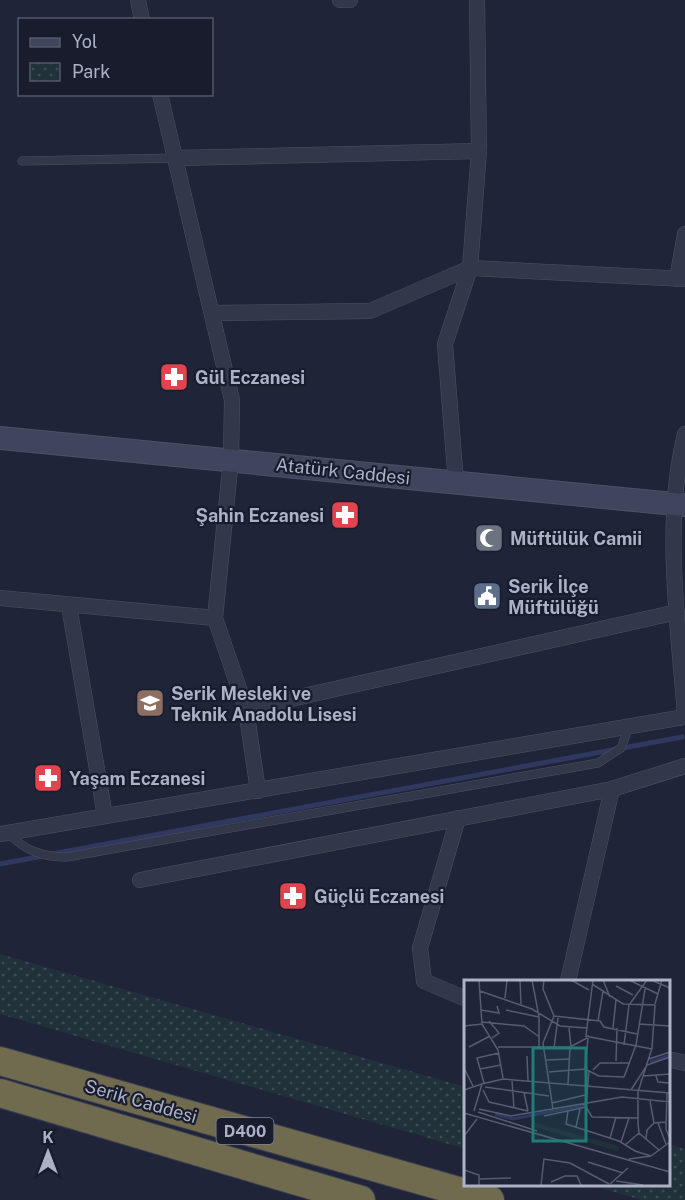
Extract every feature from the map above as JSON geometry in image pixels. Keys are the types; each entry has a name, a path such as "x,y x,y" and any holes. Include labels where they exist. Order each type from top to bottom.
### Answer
{"highway":[{"path":"0,1047 56,1077"},
{"name":"Serik Caddesi","path":"0,1061 490,1200"},
{"name":"Serik Caddesi","path":"0,1094 361,1200"},
{"path":"0,1108 49,1108"}],"main road":[{"name":"Atatürk Caddesi","path":"0,438 680,505"}],"street":[{"path":"138,0 142,18"},
{"path":"340,0 349,0"},
{"path":"456,483 445,344 470,268 479,151 477,0"},
{"path":"160,96 232,400 231,459 215,618 246,709 258,791"},
{"path":"175,158 479,151"},
{"path":"213,313 370,311 470,268 681,279 685,234"},
{"path":"4,833 629,727 685,715 677,612 680,505 676,471 685,434"},
{"path":"0,598 215,618"},
{"path":"69,606 105,816"},
{"path":"246,709 677,612"},
{"path":"140,880 612,789 685,766"},
{"path":"568,980 612,789"},
{"path":"458,818 420,948 424,981 464,998"},
{"path":"670,1059 685,1064"}],"lane":[{"path":"22,161 175,158"},
{"path":"4,833 36,853 67,857 598,763 621,748 629,727"}],"green space":[{"path":"0,954 464,1086 464,1148 0,1014"},
{"path":"670,1144 685,1149 685,1200 642,1200 590,1185 670,1185"}],"waterway":[{"path":"52,854 682,737"},
{"path":"0,864 43,856"}],"place":[{"name":"Gül Eczanesi","path":"174,377"},
{"name":"Şahin Eczanesi","path":"345,515"},
{"name":"Müftülük Camii","path":"489,538"},
{"name":"Serik İlçe Müftülüğü","path":"487,596"},
{"name":"Serik Mesleki ve Teknik Anadolu Lisesi","path":"150,703"},
{"name":"Yaşam Eczanesi","path":"48,778"},
{"name":"Güçlü Eczanesi","path":"293,896"}]}
